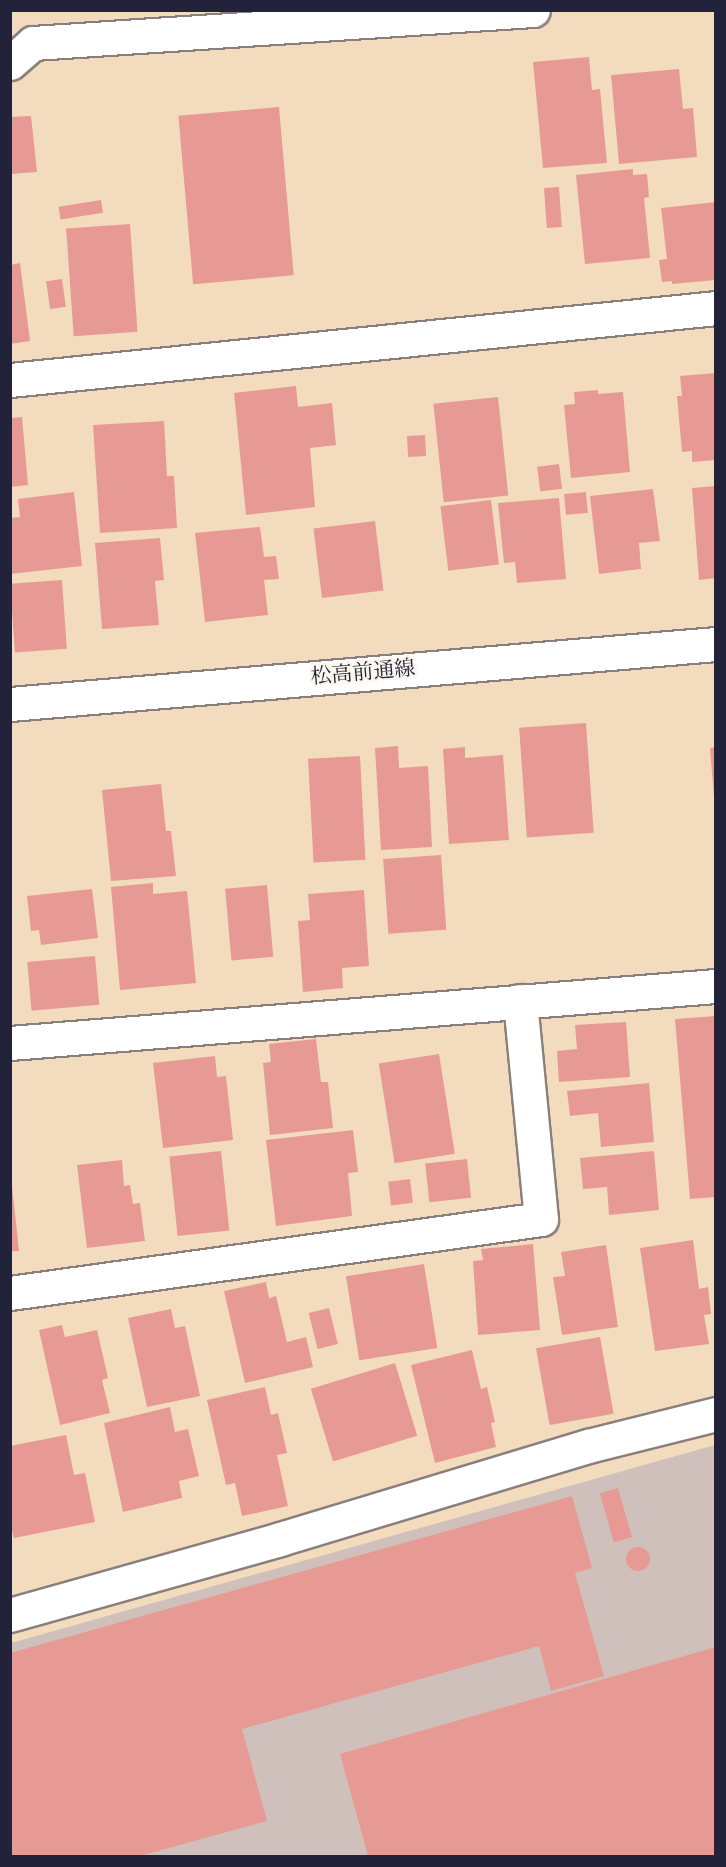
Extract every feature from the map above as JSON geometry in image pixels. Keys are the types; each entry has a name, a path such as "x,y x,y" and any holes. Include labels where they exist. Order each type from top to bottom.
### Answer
{"street":[{"path":"10,63 33,43 533,10"},
{"path":"10,380 716,308"},
{"name":"松高前通線","path":"10,704 716,644"},
{"path":"10,1043 716,986"},
{"path":"10,1293 541,1219 520,1001"},
{"path":"10,1615 280,1539 588,1446 716,1414"}],"shaded area":[{"path":"715,1445 715,1856 11,1856 11,1643"}],"building":[{"path":"589,57 592,90 600,89 607,163 543,168 533,62"},
{"path":"679,69 683,109 693,108 697,157 619,164 611,75"},
{"path":"279,107 294,275 193,284 178,116"},
{"path":"31,116 37,172 10,174 10,117"},
{"path":"633,169 633,175 647,174 649,197 644,198 650,258 585,264 576,175"},
{"path":"559,187 562,227 547,228 544,188"},
{"path":"101,200 103,213 61,220 59,207"},
{"path":"716,202 716,280 672,284 672,281 662,282 659,260 667,259 661,208"},
{"path":"130,224 138,332 74,336 66,228"},
{"path":"20,263 30,341 10,344 10,265"},
{"path":"62,279 66,307 50,309 46,281"},
{"path":"716,373 716,460 692,462 692,451 682,452 677,396 682,396 680,376"},
{"path":"296,386 298,407 332,403 336,445 310,448 315,507 246,515 234,393"},
{"path":"598,390 598,394 623,392 630,472 571,478 564,405 575,404 574,392"},
{"path":"498,397 508,495 444,502 433,404"},
{"path":"22,417 28,485 10,487 10,418"},
{"path":"164,421 167,476 174,476 177,528 100,533 93,425"},
{"path":"425,435 426,456 408,457 407,436"},
{"path":"559,464 562,489 540,491 537,467"},
{"path":"716,486 716,578 699,580 692,488"},
{"path":"653,489 660,541 639,543 641,569 599,574 590,496"},
{"path":"74,492 82,566 10,574 10,518 20,517 18,499"},
{"path":"586,492 588,513 566,515 564,494"},
{"path":"559,498 566,579 517,583 515,562 504,563 498,503"},
{"path":"491,500 499,565 448,571 440,506"},
{"path":"375,521 384,590 322,598 313,529"},
{"path":"260,527 264,557 276,556 279,579 264,580 268,615 205,622 195,533"},
{"path":"160,538 164,580 155,581 159,625 102,629 95,543"},
{"path":"62,580 67,649 15,652 10,584"},
{"path":"586,723 594,833 527,837 519,728"},
{"path":"398,746 399,768 428,766 432,847 381,850 375,748"},
{"path":"465,747 465,758 503,755 509,840 449,844 443,749"},
{"path":"716,747 716,797 714,797 710,748"},
{"path":"360,756 365,860 314,863 308,759"},
{"path":"161,784 166,831 171,831 176,876 111,881 102,790"},
{"path":"441,855 446,930 388,934 383,859"},
{"path":"153,883 153,894 187,891 196,983 120,990 111,887"},
{"path":"267,885 273,957 231,960 225,889"},
{"path":"92,889 98,938 41,945 39,930 31,931 27,896"},
{"path":"364,890 369,966 342,968 343,988 303,992 298,921 310,920 308,894"},
{"path":"95,956 99,1005 32,1011 27,962"},
{"path":"716,1016 716,1197 690,1199 675,1019"},
{"path":"626,1022 630,1077 559,1082 557,1051 577,1049 575,1025"},
{"path":"316,1039 321,1082 328,1082 333,1128 270,1135 263,1063 271,1062 269,1044"},
{"path":"439,1054 455,1154 395,1163 379,1064"},
{"path":"215,1056 217,1077 226,1076 233,1140 163,1148 153,1063"},
{"path":"649,1083 654,1142 601,1147 598,1113 570,1116 567,1091"},
{"path":"353,1130 358,1172 348,1173 352,1216 276,1226 266,1140"},
{"path":"221,1151 229,1231 178,1236 169,1156"},
{"path":"654,1151 659,1210 609,1215 607,1187 583,1189 580,1158"},
{"path":"467,1159 471,1198 429,1202 425,1163"},
{"path":"122,1160 124,1186 130,1185 133,1204 140,1203 145,1241 87,1248 77,1165"},
{"path":"10,1167 19,1251 10,1251"},
{"path":"410,1179 413,1203 391,1206 388,1182"},
{"path":"693,1240 699,1289 708,1287 711,1314 704,1315 709,1344 655,1351 640,1248"},
{"path":"533,1244 540,1330 478,1335 473,1261 483,1260 481,1249"},
{"path":"606,1245 618,1327 562,1335 553,1277 565,1276 561,1252"},
{"path":"424,1264 437,1348 359,1360 346,1276"},
{"path":"266,1282 269,1298 276,1296 287,1342 306,1337 313,1367 245,1383 224,1291"},
{"path":"329,1308 338,1344 318,1349 309,1313"},
{"path":"171,1309 175,1328 185,1326 200,1396 147,1407 128,1318"},
{"path":"62,1325 65,1337 97,1330 108,1378 102,1380 110,1413 60,1425 39,1330"},
{"path":"600,1337 614,1414 550,1425 536,1348"},
{"path":"472,1350 481,1389 487,1387 495,1422 491,1423 496,1447 435,1463 411,1365"},
{"path":"395,1363 417,1436 333,1461 311,1389"},
{"path":"265,1387 271,1415 278,1413 287,1453 277,1455 288,1506 242,1516 235,1483 226,1485 207,1400"},
{"path":"170,1407 175,1432 188,1429 199,1476 179,1481 182,1498 123,1512 104,1423"},
{"path":"66,1435 74,1475 85,1473 95,1522 14,1538 10,1523 10,1446"},
{"path":"618,1488 632,1537 614,1542 600,1493"},
{"path":"572,1496 592,1568 575,1573 604,1676 551,1691 539,1646 242,1729 267,1821 140,1856 10,1856 10,1653"},
{"path":"638,1547 643,1548 649,1554 649,1564 643,1570 638,1571 633,1570 627,1564 626,1559 627,1554 633,1548"},
{"path":"716,1647 716,1856 368,1856 340,1754"}]}
